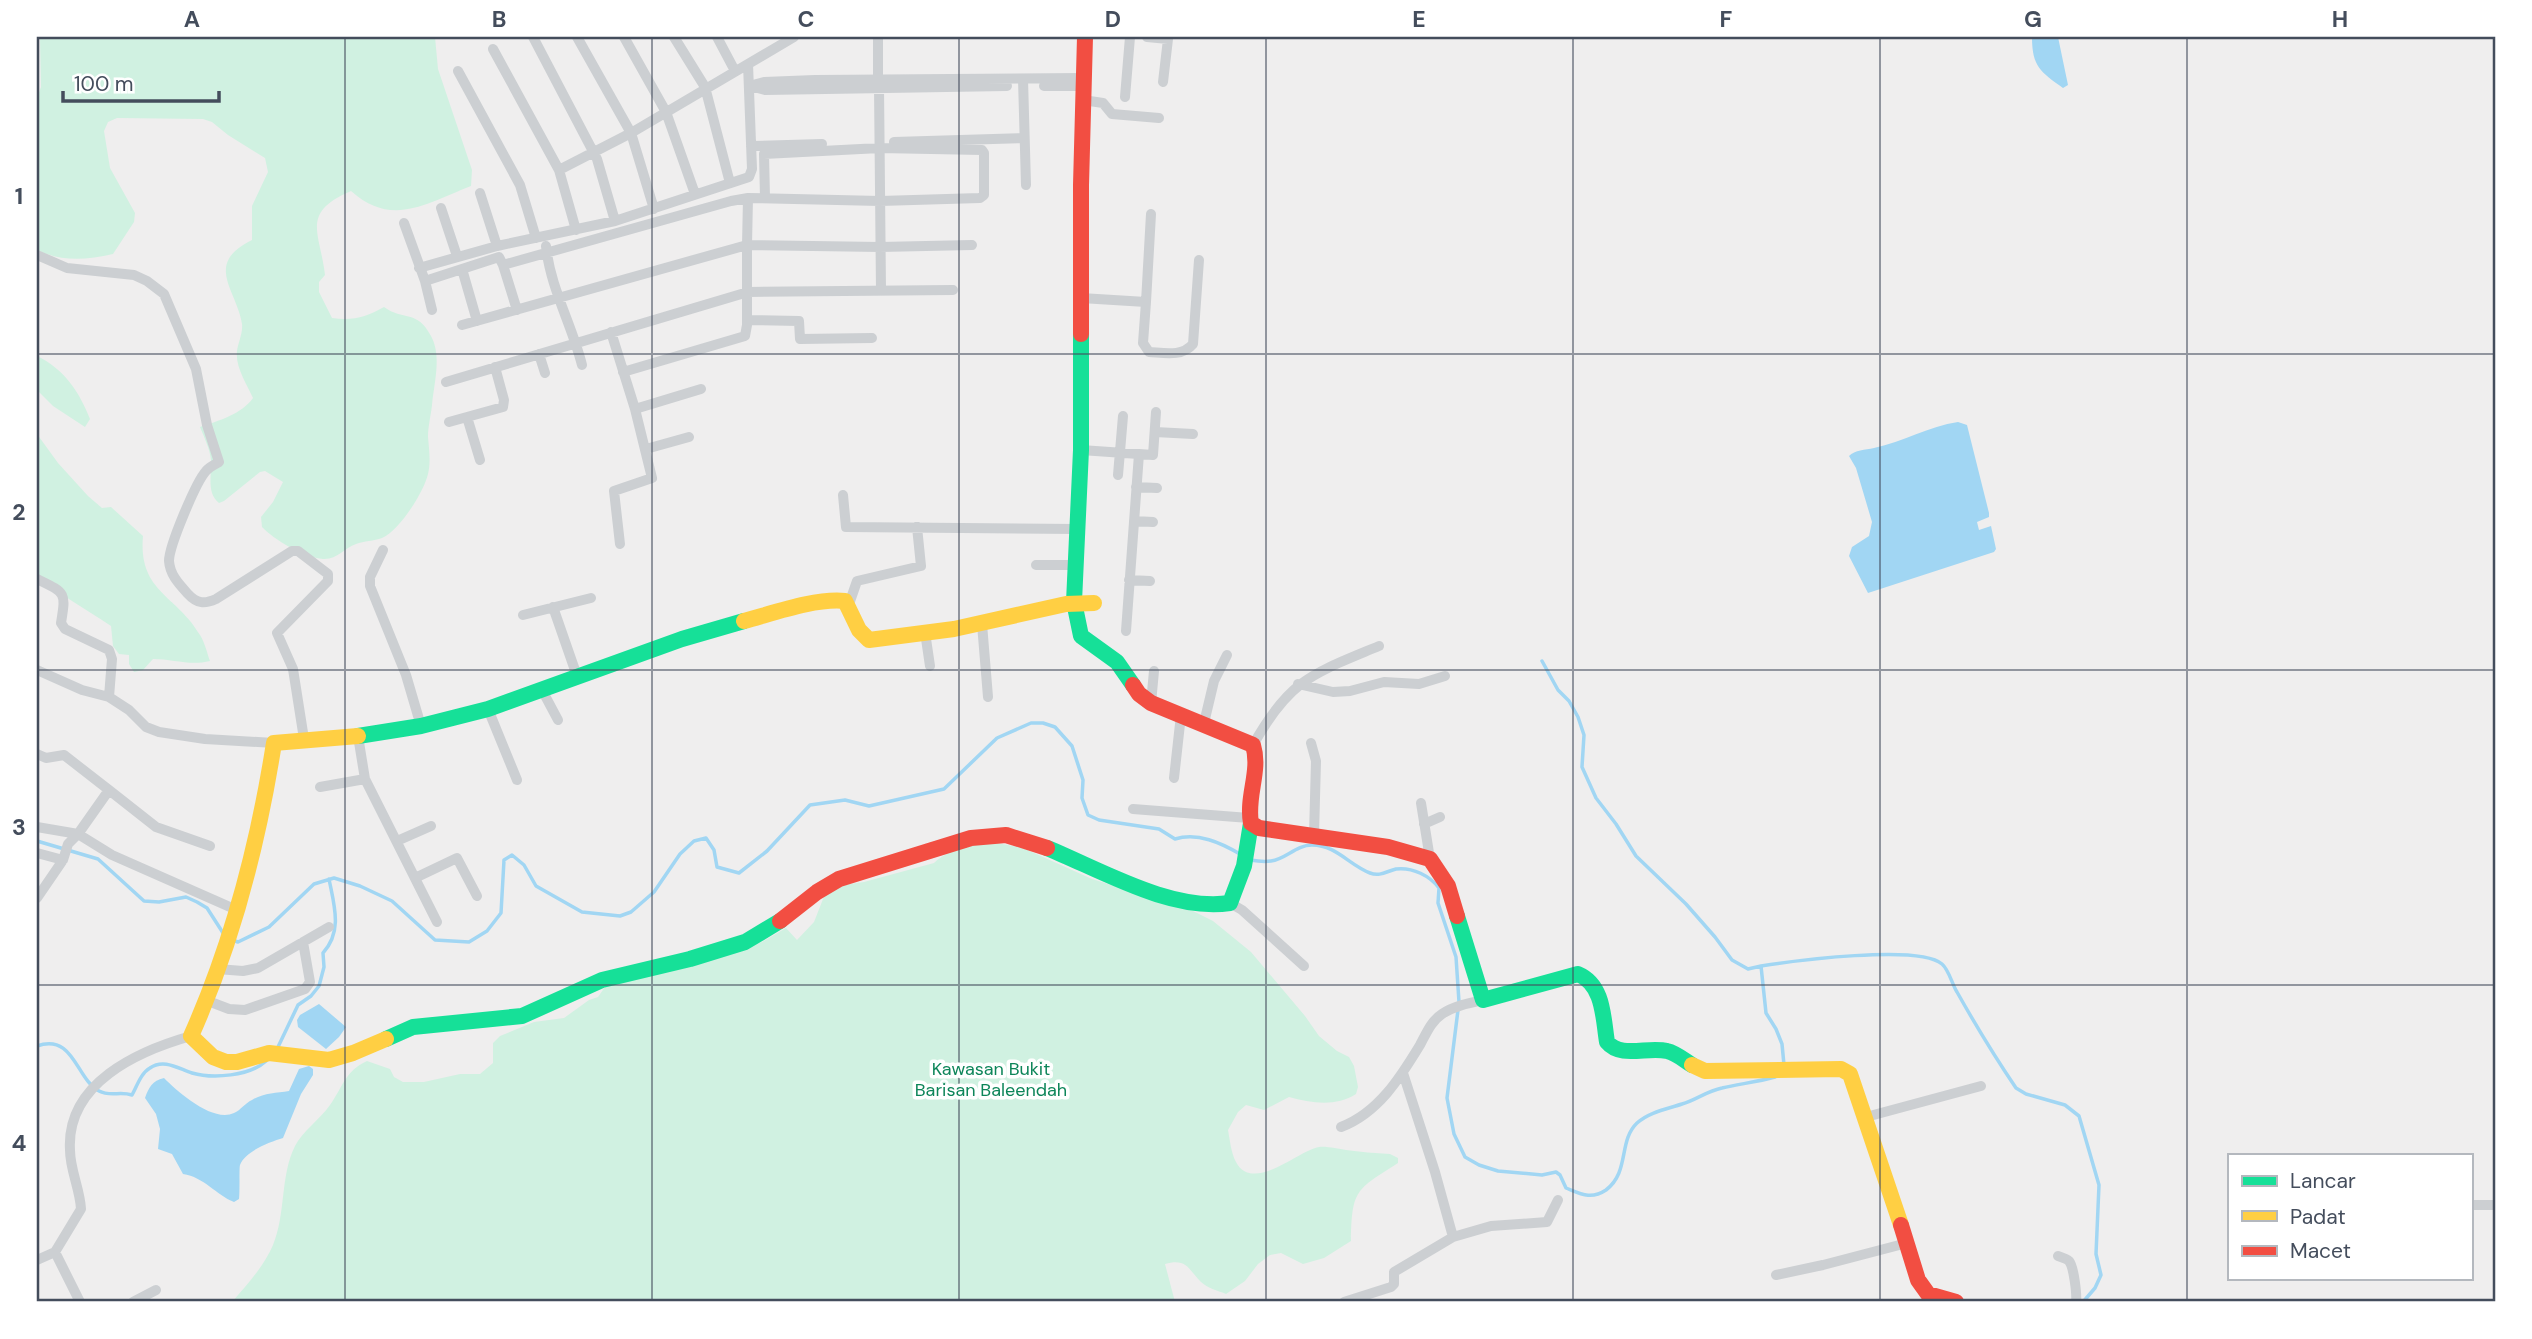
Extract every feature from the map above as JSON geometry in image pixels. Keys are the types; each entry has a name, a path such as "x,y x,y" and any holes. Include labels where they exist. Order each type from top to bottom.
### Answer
{"street":[{"path":"533,37 594,152 615,221"},
{"path":"577,37 631,133 654,209"},
{"path":"624,37 666,112 695,194"},
{"path":"674,37 705,88 730,183"},
{"path":"717,37 736,71"},
{"path":"765,37 771,48"},
{"path":"559,170 631,133 771,48 794,37"},
{"path":"878,37 881,290"},
{"path":"1085,37 1081,450 1074,602 1081,636 1116,662 1139,694 1151,703 1254,745"},
{"path":"1125,97 1130,37"},
{"path":"1147,37 1168,39 1163,82"},
{"path":"493,49 559,170 576,230"},
{"path":"419,268 497,246 615,221 749,177 752,169 748,64"},
{"path":"458,71 520,185 547,252 558,298 576,342 582,365"},
{"path":"1023,82 1026,185"},
{"path":"749,86 765,90 816,84 1023,82 1083,88 1103,103 1112,114 1159,118"},
{"path":"765,198 764,153 1024,138"},
{"path":"503,265 748,198 880,201 980,198 984,195 982,150 880,145 751,146"},
{"path":"480,193 497,246"},
{"path":"623,372 745,336 748,198"},
{"path":"441,208 457,256"},
{"path":"1151,214 1143,343 1149,352 1184,352 1193,344 1199,260"},
{"path":"404,223 425,281 432,310"},
{"path":"462,325 747,245 972,245"},
{"path":"37,255 67,268 120,272 147,281 164,293 175,316 197,369 207,425 219,462 205,472 183,514 170,554 169,562 174,577 191,598 207,603 216,599 292,551 298,551 328,574 328,581 277,634 293,669 304,739"},
{"path":"425,281 499,257 517,310"},
{"path":"462,269 477,321"},
{"path":"446,382 748,292 953,290"},
{"path":"1081,298 1146,302"},
{"path":"747,320 799,321 800,339 872,338"},
{"path":"611,332 635,409 652,478 614,491 620,544"},
{"path":"539,354 545,373"},
{"path":"449,422 504,405 495,367"},
{"path":"635,409 701,389"},
{"path":"1081,450 1153,455 1156,412"},
{"path":"1118,475 1123,416"},
{"path":"467,417 480,460"},
{"path":"1155,432 1193,434"},
{"path":"646,449 689,437"},
{"path":"1126,631 1139,454"},
{"path":"1136,487 1157,488"},
{"path":"843,495 846,527 1076,530"},
{"path":"1134,521 1153,522"},
{"path":"849,607 857,581 921,566 917,527"},
{"path":"383,550 370,577 370,586 405,675 421,726"},
{"path":"1036,565 1076,565"},
{"path":"37,579 62,594 65,599 61,623 65,629 109,650 113,659 109,697"},
{"path":"1129,580 1150,581"},
{"path":"523,615 591,598"},
{"path":"37,670 82,690 109,697 129,710 146,727 159,732 205,739 274,743 358,736 421,726 488,709 682,639 788,609 836,600 845,601 859,630 869,640 892,640 925,632 982,624 1074,602 1094,603"},
{"path":"554,607 577,676"},
{"path":"982,624 988,697"},
{"path":"925,632 930,666"},
{"path":"191,1035 219,1060 237,1062 276,1053 329,1060 354,1053 413,1027 522,1016 602,980 690,959 758,937 817,892 839,879 989,834 1018,837 1192,905 1223,907 1230,904 1245,861 1250,821 1247,801 1257,759 1254,745 1281,700 1298,684 1317,672 1379,646"},
{"path":"1204,723 1209,699 1227,654"},
{"path":"1151,703 1154,671"},
{"path":"1298,684 1333,692 1350,691 1384,682 1419,684 1445,676"},
{"path":"542,690 558,720"},
{"path":"488,709 517,780"},
{"path":"1174,778 1181,715"},
{"path":"358,736 365,779 437,922"},
{"path":"37,1260 55,1252 80,1209 69,1149 76,1117 87,1096 97,1083 146,1051 191,1035 208,1001 239,911 262,817 274,743"},
{"path":"1311,743 1316,761 1314,835"},
{"path":"37,754 46,758 64,755 156,827 210,846"},
{"path":"320,787 365,779"},
{"path":"38,895 64,858 68,844 110,790"},
{"path":"1421,803 1430,859 1448,886 1483,1000"},
{"path":"1133,809 1250,821 1267,831 1314,835 1388,847 1430,859"},
{"path":"1424,824 1440,817"},
{"path":"397,841 431,826"},
{"path":"37,827 78,834 112,855 239,911"},
{"path":"37,853 64,858"},
{"path":"415,878 457,858 477,896"},
{"path":"1230,904 1242,910 1304,966"},
{"path":"218,969 243,971 258,968 328,927"},
{"path":"208,1001 229,1009 244,1010 305,989 310,982 303,942"},
{"path":"1341,1127 1370,1113 1403,1073 1431,1024 1440,1015 1483,1000 1578,974 1586,975 1596,988 1607,1042 1612,1048 1624,1051 1668,1051 1690,1066 1705,1071 1775,1068 1846,1071 1855,1083 1921,1288 1928,1294 1956,1302"},
{"path":"1403,1073 1453,1237"},
{"path":"1866,1117 1981,1086"},
{"path":"1343,1302 1391,1287 1394,1284 1394,1272 1453,1237 1491,1226 1545,1223 1549,1221 1558,1200"},
{"path":"2472,1205 2495,1205"},
{"path":"1776,1275 1907,1243"},
{"path":"55,1252 80,1302"},
{"path":"2059,1256 2067,1259 2070,1264 2076,1302"},
{"path":"133,1302 156,1290"}],"green space":[{"path":"37,37 435,37 438,69 472,170 471,186 425,205 395,210 366,202 351,191 325,207 317,225 325,275 319,282 319,292 332,318 359,317 384,307 420,322 431,336 436,352 428,433 428,474 422,491 410,510 389,534 356,544 332,558 316,558 290,547 262,527 261,517 273,502 283,482 265,471 260,472 224,501 219,503 212,494 210,456 200,427 236,413 253,398 238,363 237,351 242,324 226,268 229,258 237,249 252,240 252,206 268,172 265,158 212,122 203,119 117,118 108,122 104,131 110,168 135,213 134,222 113,254 74,259 56,257 37,250 37,98 41,87 40,39"},
{"path":"37,356 55,367 76,390 90,419 85,427 53,406 37,390"},
{"path":"37,434 58,463 88,496 102,508 111,507 143,536 143,555 153,581 191,622 202,638 210,661 188,663 153,659 143,670 134,672 129,664 129,655 119,654 113,646 111,626 37,576"},
{"name":"Kawasan Bukit Barisan Baleendah","path":"992,842 1023,848 1092,879 1189,909 1213,921 1251,952 1319,1036 1349,1057 1354,1066 1358,1087 1356,1094 1332,1102 1289,1097 1264,1110 1246,1105 1238,1112 1228,1130 1236,1162 1244,1171 1253,1174 1276,1168 1319,1147 1390,1154 1398,1158 1398,1163 1373,1179 1359,1193 1353,1211 1351,1241 1324,1258 1303,1264 1281,1253 1270,1255 1258,1264 1245,1281 1226,1294 1204,1284 1183,1264 1165,1264 1175,1302 232,1302 260,1268 273,1245 280,1221 287,1170 295,1146 330,1105 349,1075 360,1065 367,1061 390,1069 394,1077 403,1082 424,1082 460,1074 480,1074 493,1063 493,1043 500,1036 534,1022 564,1018 589,1000 598,997 605,987 762,942 786,928 797,940 814,922 825,894 843,885 934,863 962,848"}],"water":[{"path":"2032,37 2058,37 2068,85 2063,88 2039,68 2032,47"},
{"path":"1958,422 1967,425 1989,513 1989,517 1977,522 1979,530 1991,526 1996,549 1994,552 1868,593 1849,556 1852,547 1869,536 1872,522 1856,468 1849,456 1857,451"},
{"path":"319,1004 346,1027 326,1049 298,1027 297,1020 300,1015"},
{"path":"309,1066 313,1069 313,1075 301,1094 283,1138 258,1148 243,1160 240,1167 239,1199 234,1202 204,1182 183,1174 172,1154 158,1149 160,1129 156,1114 145,1098 157,1081 164,1078 206,1110 226,1115 236,1112 261,1096 289,1091 299,1069"}],"waterway":[{"path":"1542,661 1558,690 1569,701 1578,717 1584,735 1582,767 1596,798 1636,856 1686,904 1732,960 1748,969 1761,966"},
{"path":"235,941 269,927 314,884 334,878 360,886 392,901 435,940 469,942 487,931 501,913 504,860 512,855 524,865 536,886 582,912 620,916 631,912 654,892 680,854 694,841 706,838 714,850 717,867 739,873 767,851 810,805 845,800 869,806 944,789 997,738 1031,723 1055,727 1072,746 1083,780 1082,798 1088,815 1099,820 1159,829 1175,839 1192,837 1209,840 1240,854"},
{"path":"37,841 98,859 144,901 159,902 186,897 197,902 207,908 225,936"},
{"path":"1250,860 1276,860 1301,847 1312,845 1328,848 1362,870 1374,874 1402,869 1426,876 1439,888 1438,903 1456,957 1459,1002"},
{"path":"278,1047 298,1005 319,986 324,967 323,953 335,927 335,908 329,879"},
{"path":"1784,1065 1782,1044 1766,1013 1761,966 1826,958 1883,955 1929,958 1942,964 2016,1088 2026,1094 2065,1105 2079,1116 2099,1185 2096,1254 2101,1275 2095,1288 2083,1302"},
{"path":"1458,1010 1447,1098 1454,1134 1465,1157 1498,1171 1542,1175 1556,1172 1566,1188 1586,1195 1601,1193 1613,1183 1621,1166 1631,1130 1642,1119 1717,1089 1775,1077"},
{"path":"37,1046 49,1044 67,1051 91,1085 107,1094 132,1095 144,1073 155,1065 171,1065 192,1073 220,1076 251,1070 266,1061"}],"traffic: fast":[{"path":"1081,334 1081,450 1074,602 1081,636 1117,662 1133,685"},
{"path":"358,736 421,726 488,709 682,639 744,621"},
{"path":"1047,848 1160,895 1207,904 1230,903 1244,866 1251,823"},
{"path":"1457,916 1483,1000 1578,974 1587,979 1598,994 1607,1042 1613,1047 1627,1051 1667,1051 1692,1065"},
{"path":"386,1039 413,1027 522,1016 602,980 690,959 745,942 780,921"}],"traffic: slow":[{"path":"744,621 808,604 845,601 859,630 869,640 954,629 1066,604 1094,603"},
{"path":"358,736 274,743 252,856 232,929 191,1036 213,1057 226,1062 237,1062 269,1053 329,1060 386,1039"},
{"path":"1692,1065 1705,1071 1841,1069 1850,1074 1901,1225"}],"traffic: jam":[{"path":"1081,334 1085,37"},
{"path":"1133,685 1139,694 1151,703 1253,745 1255,764 1250,803 1251,823 1259,828 1388,847 1430,859 1448,886 1457,916"},
{"path":"780,921 817,892 839,879 971,838 1006,835 1047,848"},
{"path":"1901,1225 1918,1280 1928,1294 1956,1302"}]}
